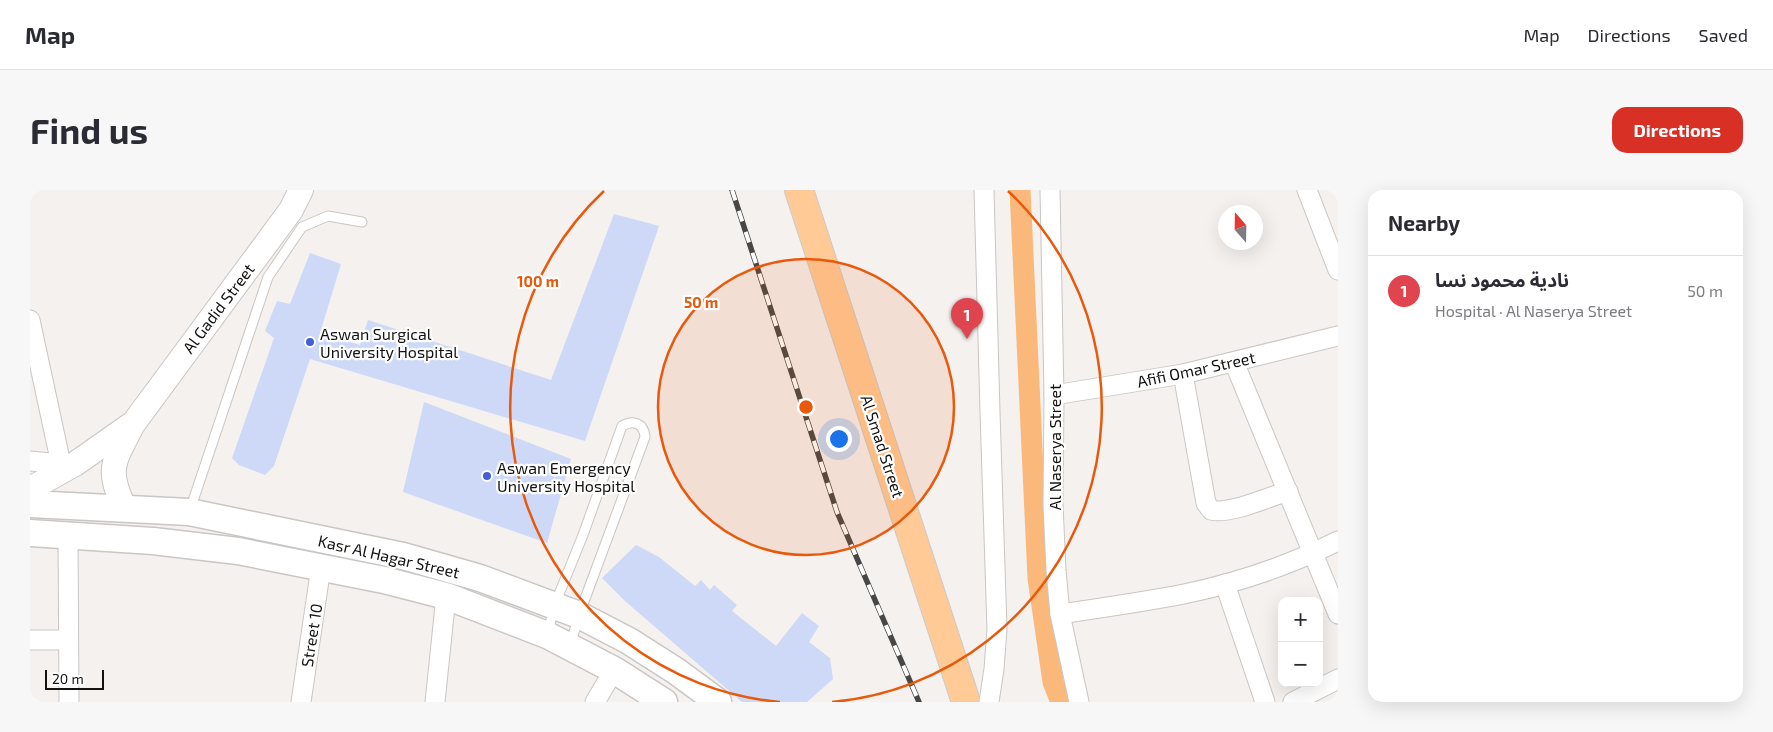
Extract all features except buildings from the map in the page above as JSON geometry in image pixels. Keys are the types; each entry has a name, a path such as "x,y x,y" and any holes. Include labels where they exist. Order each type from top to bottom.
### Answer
{"highway":[{"name":"Al Smad Street","path":"799,190 966,702"}],"main road":[{"name":"Kasr Al Hagar Street","path":"30,504 189,512 403,556 480,578 555,604 629,641 676,671 718,702"},
{"name":"Kasr Al Hagar Street","path":"30,533 153,541 238,552 384,580 446,596 547,635 570,646 614,670 664,702"}],"street":[{"path":"984,190 998,629 989,702"},
{"name":"Al Naserya Street","path":"1050,190 1054,395 1053,505 1060,614 1079,702"},
{"path":"1307,190 1338,270"},
{"name":"Al Gadid Street","path":"125,509 114,485 113,467 133,424 294,197"},
{"path":"30,320 68,464 30,460"},
{"name":"Afifi Omar Street","path":"1054,395 1183,374 1338,336"},
{"path":"1234,362 1338,614"},
{"path":"1183,374 1206,503 1211,510 1228,510 1288,491"},
{"name":"Al Gadid Street","path":"30,489 133,424"},
{"path":"68,534 68,702"},
{"path":"1060,614 1184,594 1225,584 1313,554 1338,542"},
{"name":"Street 10","path":"301,702 321,567"},
{"path":"1225,584 1266,702"},
{"path":"435,702 446,596"},
{"path":"30,640 67,640"},
{"path":"595,702 614,670"},
{"path":"1293,702 1338,679"}],"lane":[{"path":"189,512 268,278 302,227 328,216 362,222"},
{"path":"547,635 555,604 583,536 622,426 634,422 641,425 645,437 579,615 570,646"}],"waterway":[{"path":"1020,190 1038,578 1053,682 1061,702"}],"railway":[{"path":"732,190 837,512 919,702"}],"place":[{"name":"نادية محمود نسا","path":"967,339"},
{"name":"Aswan Surgical University Hospital","path":"310,342"},
{"name":"Aswan Emergency University Hospital","path":"487,476"}]}
